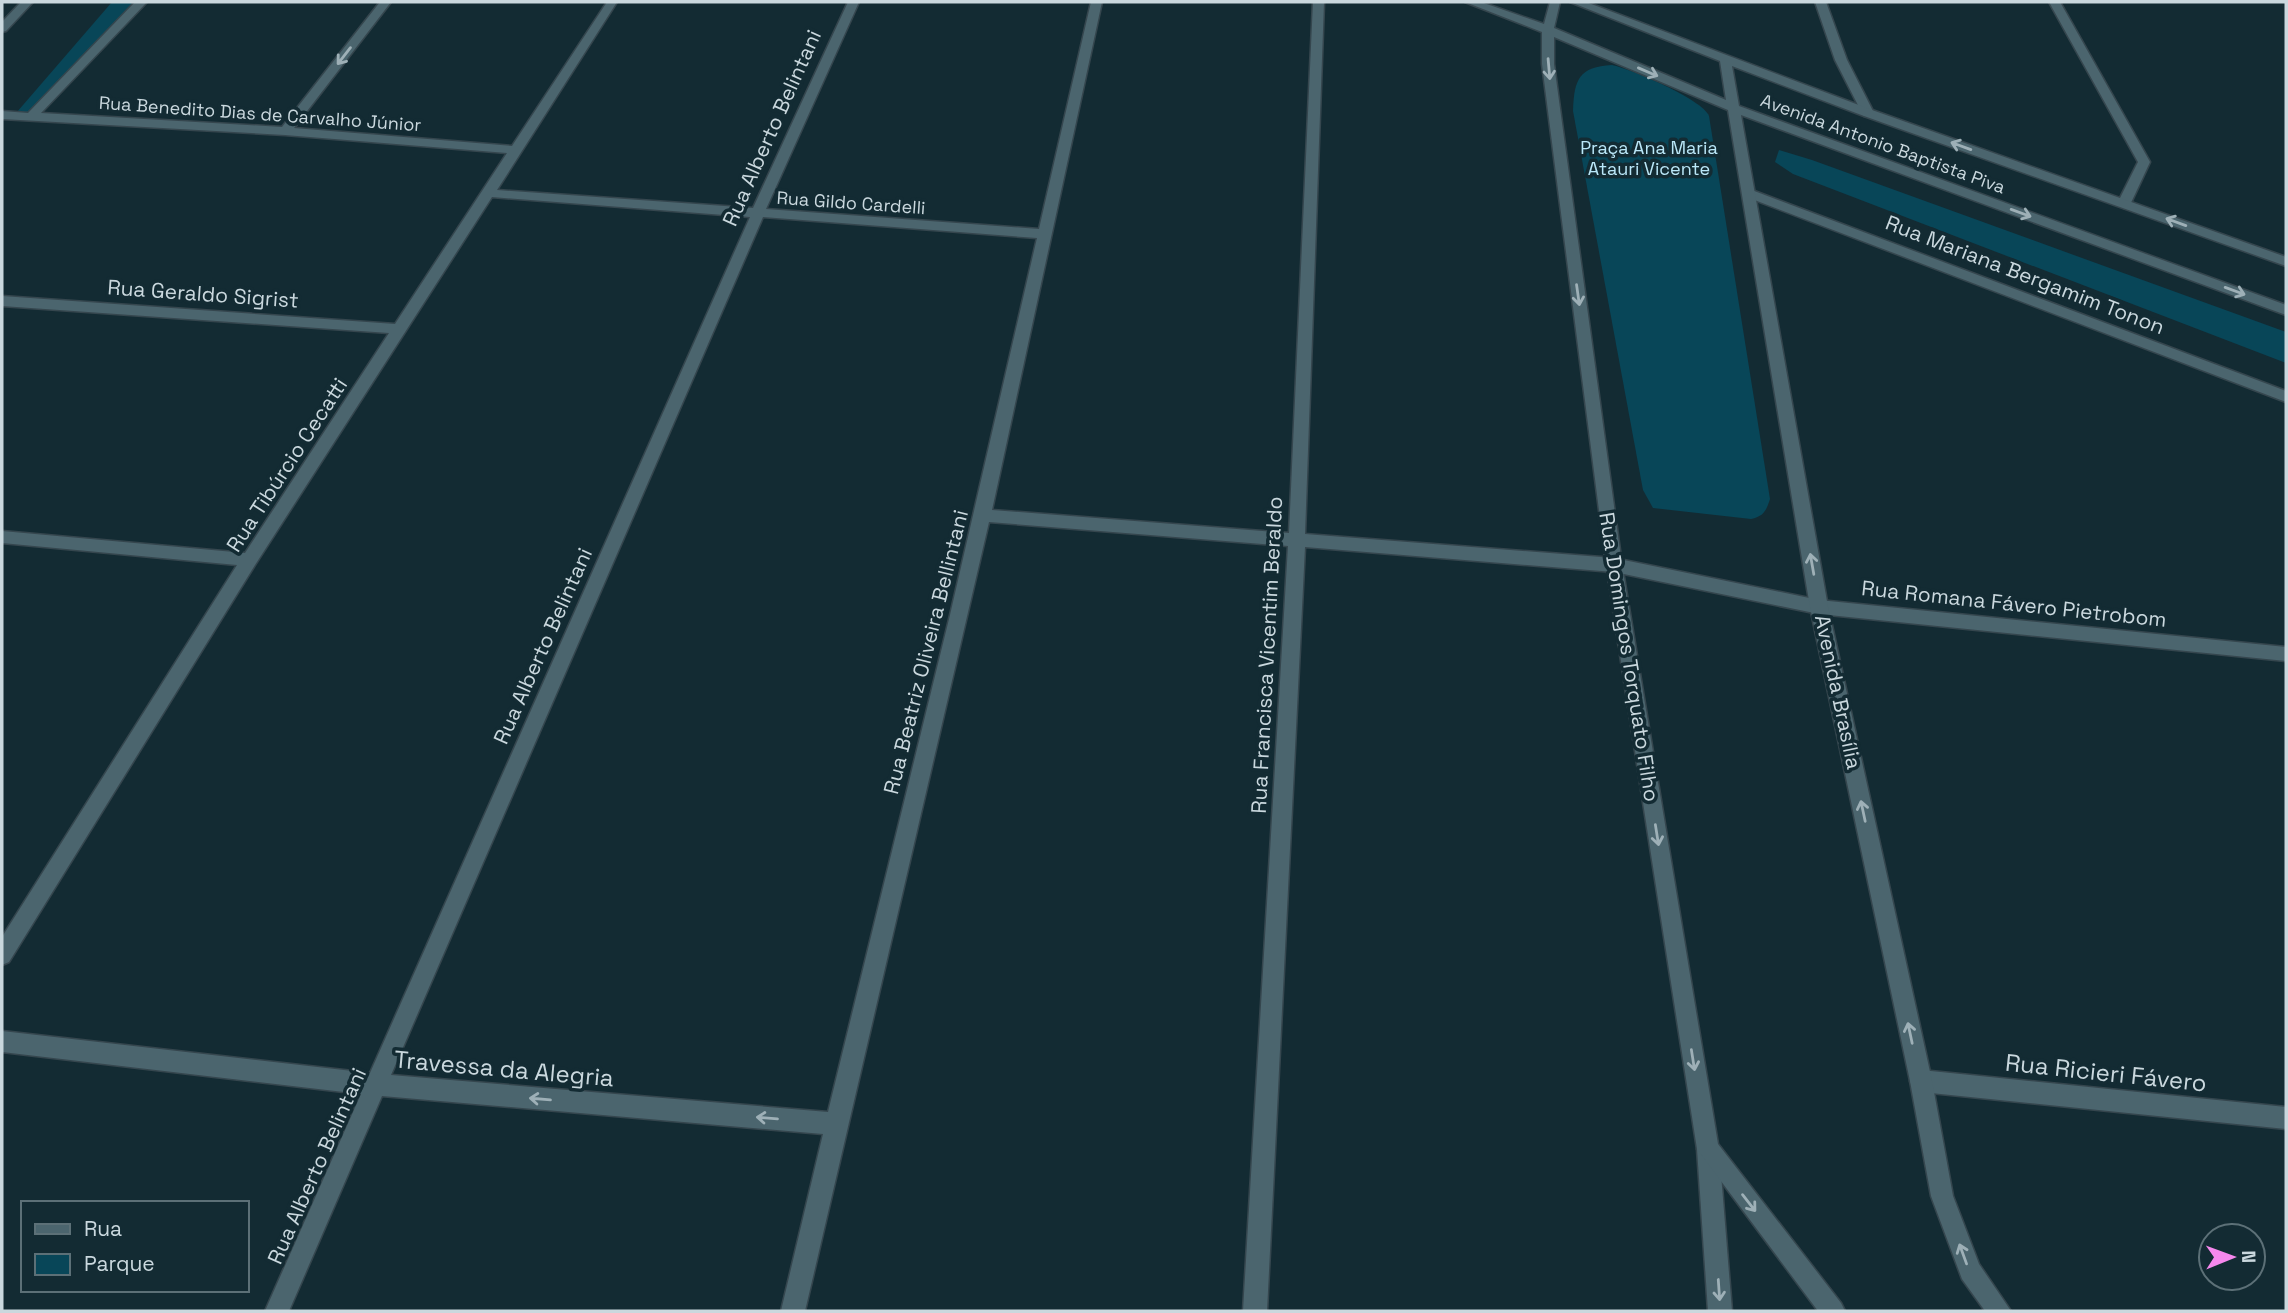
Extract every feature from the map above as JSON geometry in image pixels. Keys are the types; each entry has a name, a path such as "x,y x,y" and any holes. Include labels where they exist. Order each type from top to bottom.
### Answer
{"street":[{"path":"32,117 141,2"},
{"path":"285,131 386,2"},
{"name":"Rua Tibúrcio Cecatti","path":"2,955 12,923 612,2"},
{"name":"Rua Alberto Belintani","path":"277,1311 758,213 854,2"},
{"name":"Rua Beatriz Oliveira Bellintani","path":"793,1311 835,1124 982,515 1097,2"},
{"name":"Rua Francisca Vicentim Beraldo","path":"1255,1311 1297,539 1319,2"},
{"name":"Avenida Antonio Baptista Piva","path":"1471,2 1548,30 1734,108 2286,310"},
{"name":"Rua Domingos Torquato Filho","path":"1555,2 1548,30 1548,64 1614,565 1708,1149 1720,1311"},
{"name":"Avenida Antonio Baptista Piva","path":"1576,2 1868,113 2286,262"},
{"path":"1819,2 1841,60 1868,113"},
{"path":"2054,2 2144,162 2124,204"},
{"path":"2,8 24,5"},
{"path":"2,29 24,5"},
{"name":"Avenida Brasília","path":"1725,57 1819,607 1921,1081 1942,1196 1970,1271 1999,1311"},
{"name":"Rua Benedito Dias de Carvalho Júnior","path":"2,115 285,131 516,150"},
{"name":"Rua Gildo Cardelli","path":"488,193 1043,234"},
{"name":"Rua Mariana Bergamim Tonon","path":"1749,193 2286,397"},
{"name":"Rua Geraldo Sigrist","path":"2,301 401,329"},
{"name":"Rua Romana Fávero Pietrobom","path":"982,515 1614,565 1819,607 2286,654"},
{"path":"2,537 250,560"},
{"name":"Travessa da Alegria","path":"2,1041 378,1085 835,1124"},
{"name":"Rua Ricieri Fávero","path":"1921,1081 2286,1118"},
{"path":"1708,1149 1833,1311"}],"green space":[{"path":"112,2 137,2 31,113 17,112"},
{"name":"Praça Ana Maria Atauri Vicente","path":"1612,65 1680,93 1694,101 1709,116 1770,499 1764,512 1755,518 1653,508 1643,490 1573,111 1580,77 1592,69"},
{"path":"1779,150 2286,332 2286,363 1793,174 1775,162"}]}
